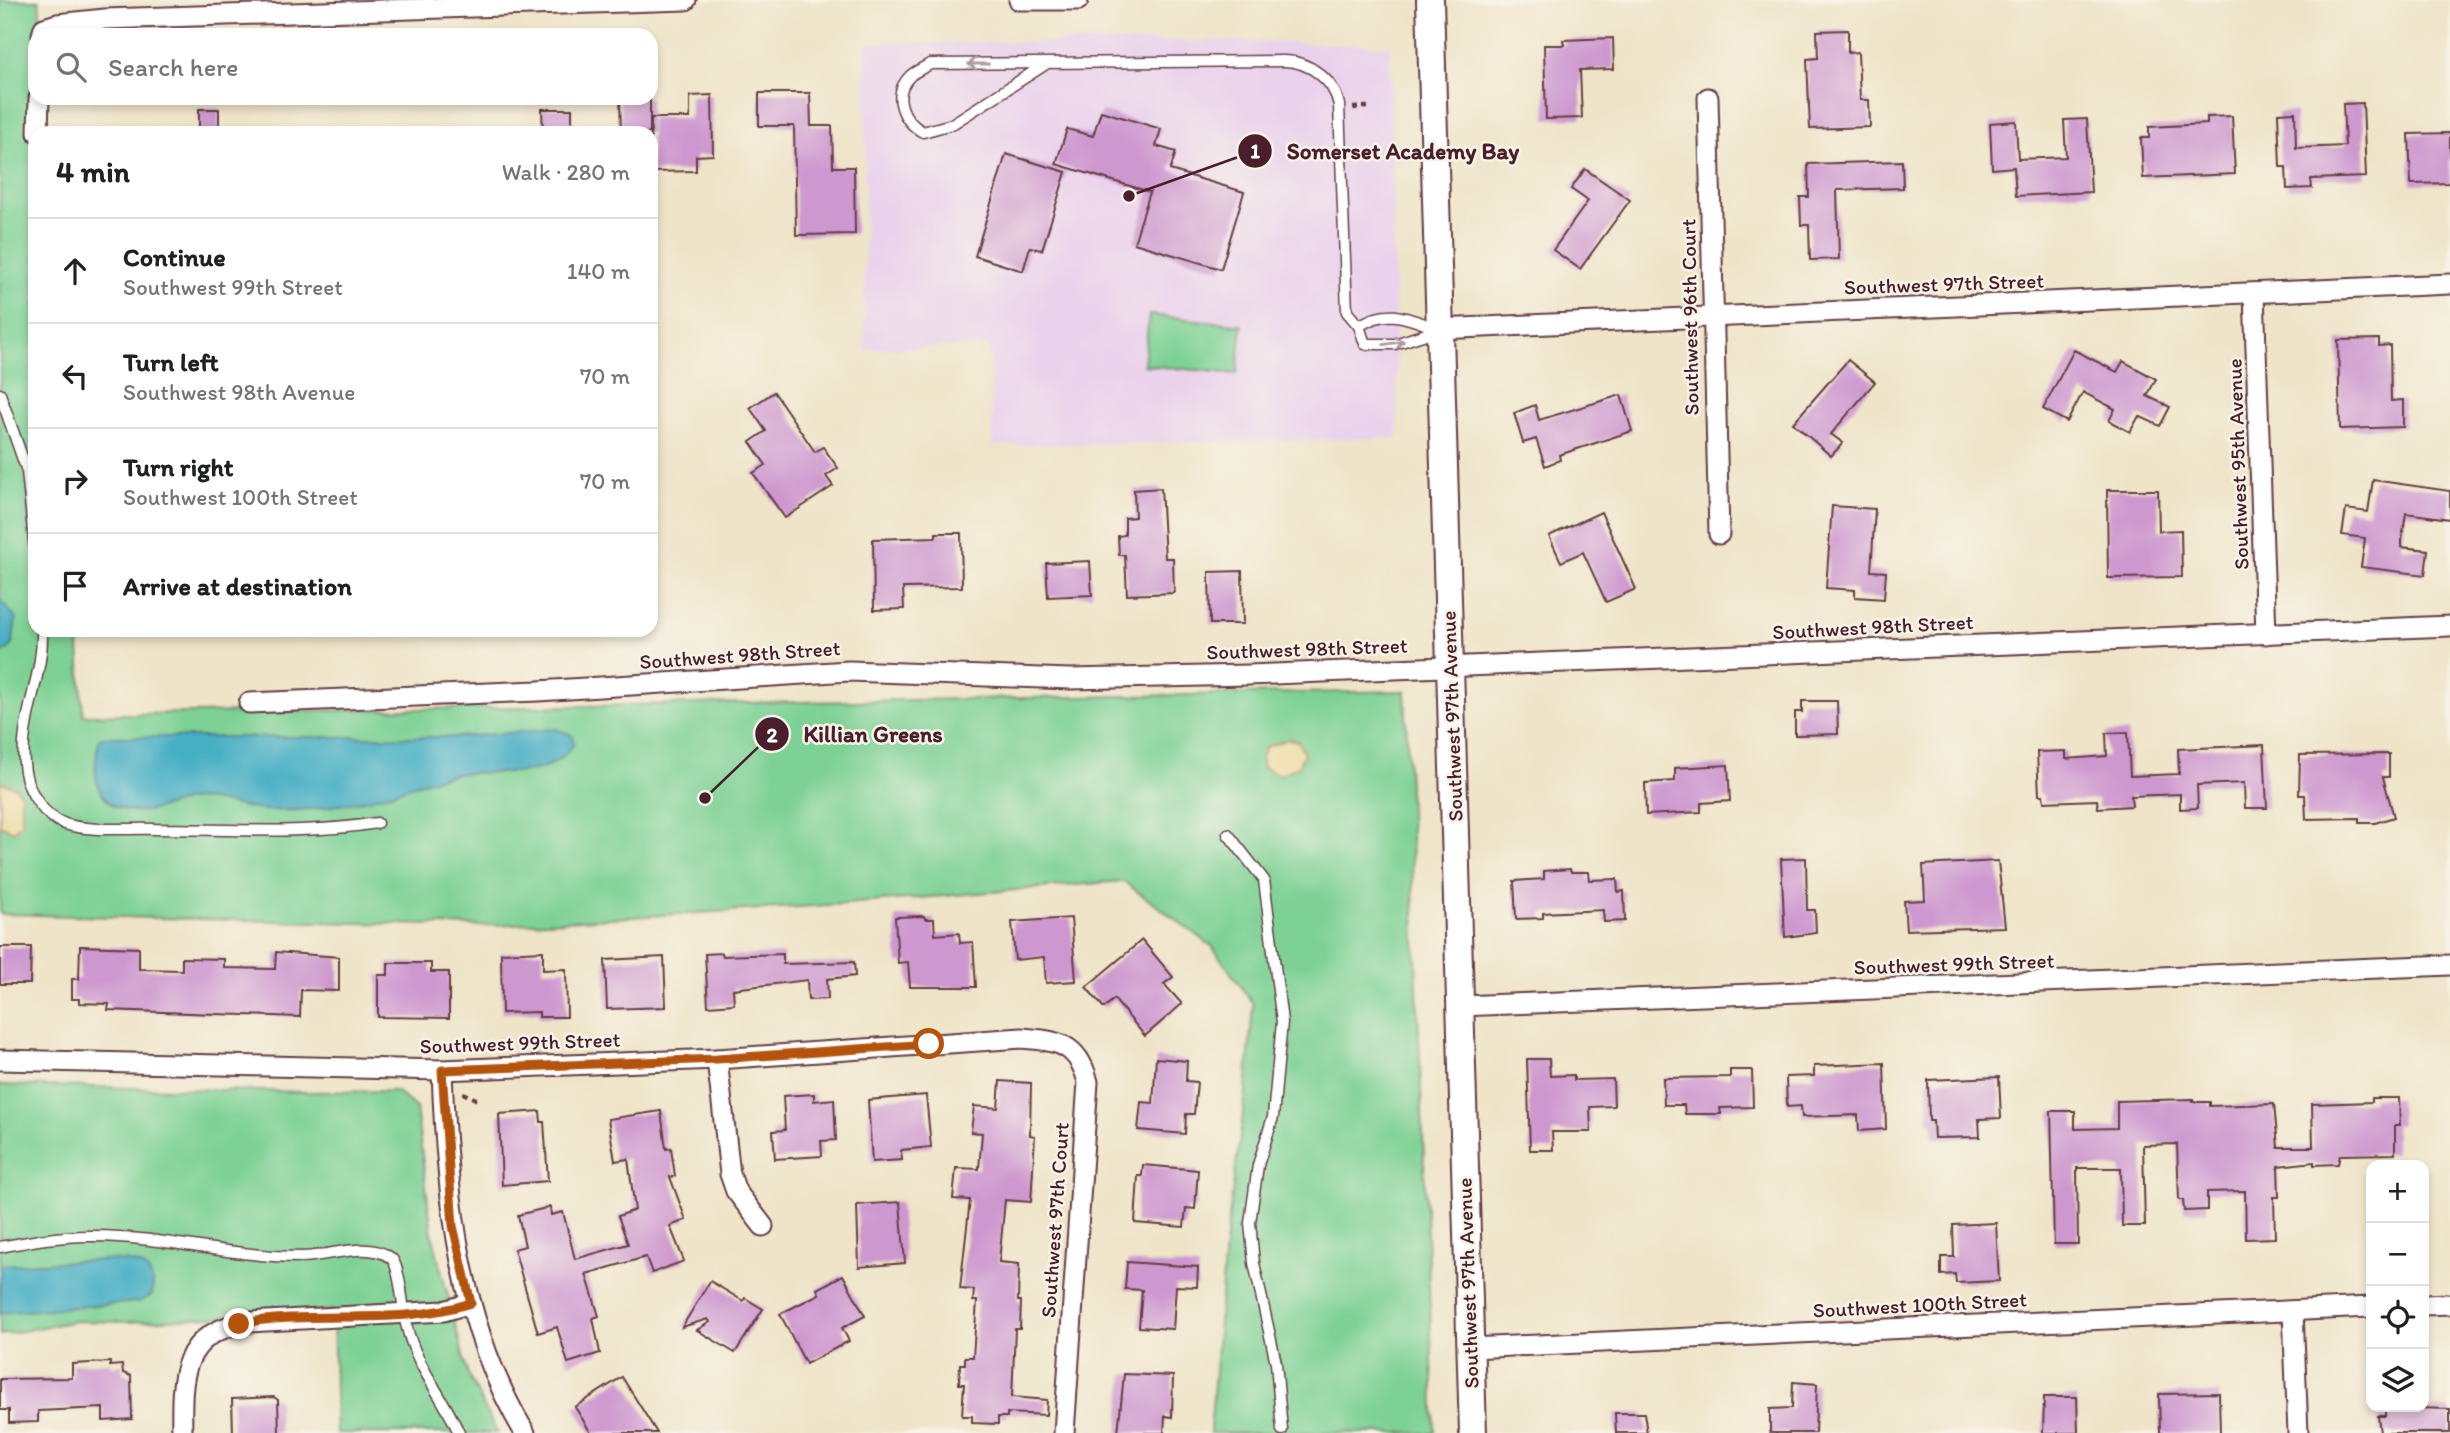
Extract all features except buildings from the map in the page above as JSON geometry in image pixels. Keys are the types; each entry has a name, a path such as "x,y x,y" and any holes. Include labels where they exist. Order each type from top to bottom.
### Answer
{"street":[{"path":"62,28 105,19 686,0"},
{"path":"1019,0 1078,0"},
{"name":"Southwest 97th Avenue","path":"1430,0 1473,1433"},
{"name":"Southwest 96th Court","path":"1708,98 1718,534"},
{"path":"38,105 38,126"},
{"name":"Southwest 97th Street","path":"1439,329 2450,284"},
{"name":"Southwest 95th Avenue","path":"2254,293 2266,634"},
{"name":"Southwest 98th Street","path":"249,703 538,691 849,671 1070,679 1450,667 2450,626"},
{"name":"Southwest 99th Street","path":"1460,1006 2450,965"},
{"name":"Southwest 99th Street","path":"0,1060 442,1070 717,1059 942,1043 1040,1040"},
{"name":"Southwest 97th Court","path":"1040,1040 1064,1045 1077,1054 1088,1082 1064,1433"},
{"path":"717,1059 730,1174 736,1191 762,1226"},
{"path":"442,1070 453,1226 471,1303 493,1366 525,1433"},
{"path":"183,1433 182,1374 197,1348 220,1331 249,1322 404,1315 444,1311 471,1303"},
{"path":"2429,1305 2450,1304"},
{"name":"Southwest 100th Street","path":"1470,1348 2366,1307"},
{"path":"2293,1311 2298,1433"}],"lane":[{"path":"1046,64 952,124 923,132 909,124 901,111 901,94 909,76 930,64 1290,61 1319,73 1333,89 1339,105 1346,303 1351,319 1359,326 1365,344 1395,344 1439,329"},
{"path":"1359,326 1375,316 1399,315 1439,329"},
{"path":"0,394 27,471 28,481"},
{"path":"42,637 43,648 24,748 25,772 35,798 48,815 66,825 112,828 334,830 377,822"},
{"path":"1228,834 1264,880 1282,1022 1273,1117 1258,1165 1250,1223 1254,1263 1273,1341 1282,1430"},
{"path":"0,1247 46,1238 95,1236 302,1257 376,1252 395,1262 404,1315 421,1368 447,1405 459,1433"}],"path":[{"path":"1352,108 1368,107"},
{"path":"467,1094 478,1100"}],"shaded area":[{"path":"1222,41 1390,46 1398,438 993,446 989,346 864,349 866,43"}],"green space":[{"path":"0,0 39,0 41,28 28,28 28,105 35,105 35,126 28,126 28,637 78,637 83,715 1405,691 1435,1433 1210,1433 1225,1246 1246,1092 1253,1004 1212,946 1123,881 846,904 479,926 0,914"},
{"path":"1149,315 1242,325 1237,374 1144,365"},
{"path":"0,1085 309,1092 396,1091 416,1108 432,1234 468,1375 497,1433 336,1433 333,1310 128,1322 75,1321 0,1335"}],"sand":[{"path":"1289,739 1298,741 1304,753 1298,767 1279,775 1263,768 1261,756 1265,747"},
{"path":"0,784 16,787 21,795 21,824 13,831 0,825"}],"water":[{"path":"0,599 16,619 12,646 0,655"},
{"path":"556,729 572,735 574,744 554,763 545,767 512,772 455,774 370,799 311,809 258,809 199,799 148,811 131,811 111,804 104,797 96,778 100,737 457,737"},
{"path":"105,1260 133,1263 146,1269 150,1275 152,1295 139,1302 0,1313 0,1265"}],"place":[{"name":"Somerset Academy Bay","path":"1129,196"},
{"name":"Killian Greens","path":"705,798"}],"route":[{"path":"239,1324 404,1315 444,1311 471,1303 453,1226 446,1161 442,1070 717,1059 929,1044"}]}
